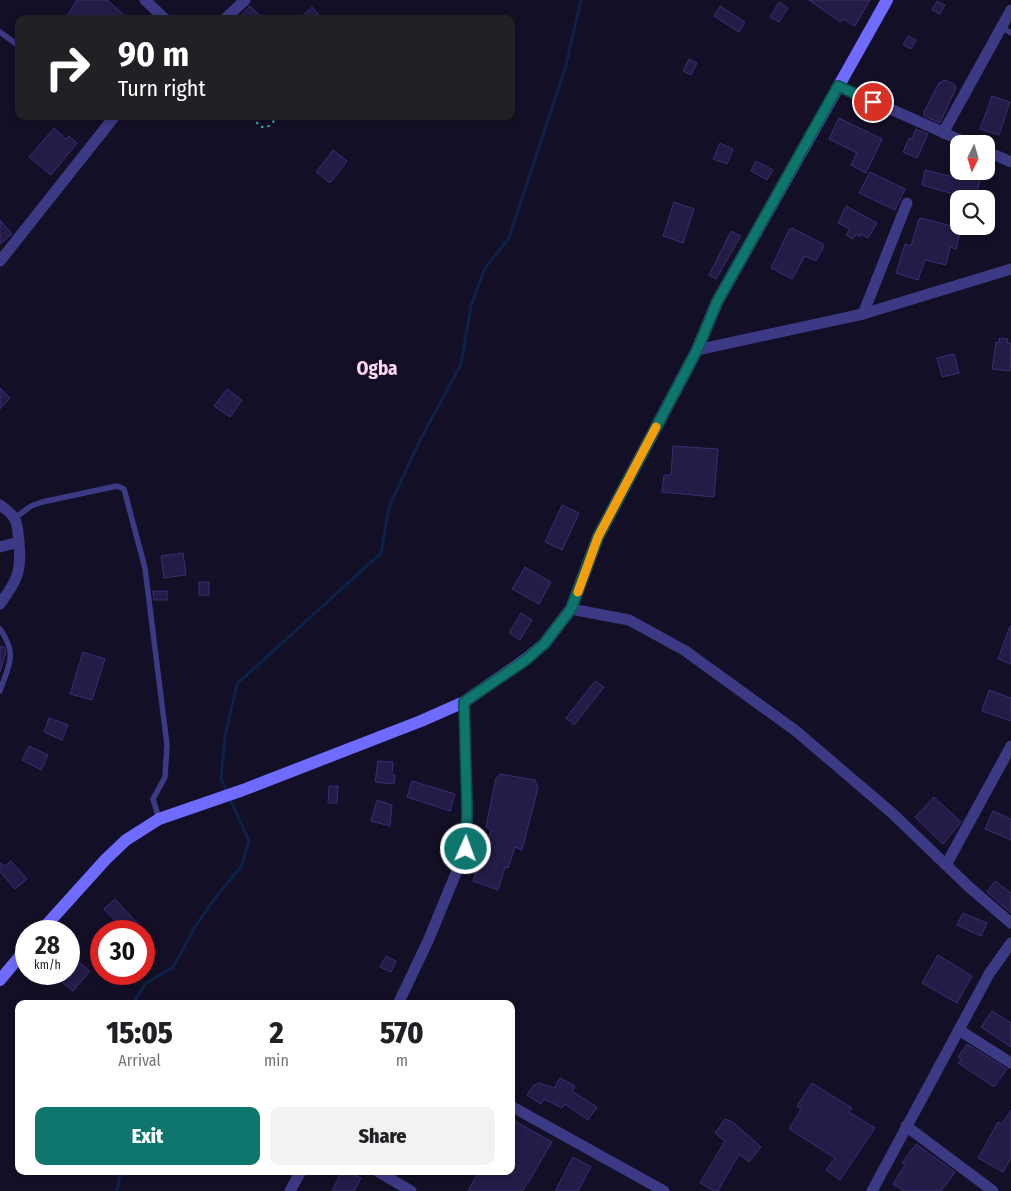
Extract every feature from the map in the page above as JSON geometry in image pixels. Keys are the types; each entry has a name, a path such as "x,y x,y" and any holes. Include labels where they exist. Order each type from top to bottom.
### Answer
{"street":[{"path":"145,0 161,15"},
{"path":"229,15 244,0"},
{"path":"51,920 106,859 126,840 159,819 243,790 421,721 464,702 526,660 544,644 571,609 598,537 697,350 717,302 887,0"},
{"path":"943,133 1006,30 1011,10"},
{"path":"838,86 950,136"},
{"path":"0,261 112,120"},
{"path":"995,155 1011,162"},
{"path":"863,314 907,203"},
{"path":"697,350 863,314 1011,269"},
{"path":"0,505 15,518 18,527 20,569 14,584 0,604"},
{"path":"0,547 19,542"},
{"path":"571,609 606,614 629,620 684,650 796,731 892,813 1011,923"},
{"path":"400,1000 428,941 466,849 467,809 464,702"},
{"path":"946,864 1011,746"},
{"path":"872,1191 989,974 1011,943"},
{"path":"0,980 15,962"},
{"path":"959,1030 1011,1063"},
{"path":"515,1108 664,1191"},
{"path":"906,1126 993,1191"},
{"path":"290,1191 299,1175"},
{"path":"384,1175 411,1191"}],"lane":[{"path":"0,32 15,43"},
{"path":"15,518 31,506 42,502 117,486 124,489 144,568 167,745 165,777 153,799 159,819"},
{"path":"0,629 11,648 9,664 0,691"}],"path":[{"path":"256,120 262,127 268,126 275,120"}],"building":[{"path":"77,0 107,0 124,15 68,15"},
{"path":"809,0 870,0 855,26 843,19 840,22"},
{"path":"937,1 945,5 940,14 932,10"},
{"path":"779,2 788,8 779,22 770,17"},
{"path":"250,6 259,15 242,15"},
{"path":"720,6 745,22 739,32 714,16"},
{"path":"312,7 319,15 303,15"},
{"path":"908,36 916,40 911,49 903,45"},
{"path":"689,59 697,63 691,75 683,71"},
{"path":"945,80 954,84 956,88 940,123 924,116 924,112 939,83"},
{"path":"992,96 1010,102 999,135 980,129"},
{"path":"839,118 882,139 866,173 851,165 857,153 829,139"},
{"path":"54,128 66,139 69,136 77,143 51,175 29,157"},
{"path":"916,129 928,134 917,158 903,152 909,138 912,139"},
{"path":"720,143 733,149 727,164 713,159"},
{"path":"333,150 347,161 330,183 316,172"},
{"path":"756,161 773,170 767,180 751,171"},
{"path":"925,170 950,176 950,180 980,180 978,190 950,190 950,193 922,185"},
{"path":"870,172 905,189 895,210 859,193"},
{"path":"674,202 694,209 683,243 663,236"},
{"path":"846,206 877,223 868,238 861,234 860,237 856,234 853,239 846,235 850,229 838,223"},
{"path":"922,218 950,226 950,235 960,235 956,249 950,247 946,265 925,260 918,280 896,273 905,244 911,246 919,219"},
{"path":"0,220 12,234 0,244"},
{"path":"792,228 823,244 823,248 816,261 805,256 792,279 771,268 789,230"},
{"path":"731,231 741,236 716,279 709,275"},
{"path":"999,338 1008,339 1007,343 1011,343 1010,371 992,369 996,342 999,343"},
{"path":"954,354 959,373 942,377 937,358"},
{"path":"0,388 10,398 0,409"},
{"path":"227,389 242,400 230,417 214,406"},
{"path":"673,446 718,449 714,497 662,492 664,475 671,475"},
{"path":"562,505 579,513 562,550 545,542"},
{"path":"183,553 186,575 164,578 161,556"},
{"path":"525,567 551,582 539,604 512,589"},
{"path":"199,582 209,582 209,595 199,595"},
{"path":"153,591 167,591 167,600 154,600"},
{"path":"521,613 532,620 520,640 509,633"},
{"path":"1011,626 1011,664 998,659"},
{"path":"0,646 5,648 6,653 0,672"},
{"path":"83,652 105,659 92,700 70,694"},
{"path":"595,681 604,687 574,725 566,718"},
{"path":"989,690 1011,698 1011,721 982,711"},
{"path":"49,718 68,725 62,740 44,732"},
{"path":"29,746 48,755 41,770 22,760"},
{"path":"378,761 393,762 392,775 395,775 394,784 375,782"},
{"path":"500,774 535,780 538,788 522,850 515,847 508,868 505,867 498,890 473,881 491,831 486,827 496,778"},
{"path":"412,781 455,794 450,811 407,797"},
{"path":"329,786 338,786 337,803 328,803"},
{"path":"934,797 961,822 943,844 915,817"},
{"path":"377,800 392,805 390,826 371,821"},
{"path":"993,811 1011,819 1011,840 985,829"},
{"path":"11,861 27,879 15,889 0,872 0,863 5,866"},
{"path":"995,881 1011,893 1011,913 987,892"},
{"path":"115,899 134,920 114,920 104,909"},
{"path":"963,913 987,923 981,936 957,925"},
{"path":"938,955 972,976 957,1003 922,983"},
{"path":"386,956 396,961 391,972 380,967"},
{"path":"80,963 90,971 80,983"},
{"path":"66,985 78,985 73,991"},
{"path":"992,1011 1011,1023 1011,1047 981,1027"},
{"path":"967,1044 1007,1069 994,1087 958,1063 961,1059 958,1057"},
{"path":"560,1078 575,1086 572,1091 597,1107 588,1120 565,1104 562,1108 544,1099 541,1104 527,1095 534,1085 539,1083 554,1088"},
{"path":"812,1083 852,1108 849,1112 875,1128 840,1180 826,1170 835,1158 789,1129 801,1109 797,1106"},
{"path":"1011,1110 1011,1158 1003,1172 978,1158 998,1122 1002,1124"},
{"path":"725,1119 733,1122 761,1147 749,1162 739,1154 718,1191 714,1191 700,1183 725,1141 715,1133"},
{"path":"515,1121 552,1142 522,1191 468,1191 477,1175 515,1175"},
{"path":"916,1144 955,1172 941,1191 904,1191 893,1184 905,1165 902,1163"},
{"path":"573,1157 591,1167 578,1191 555,1191"},
{"path":"340,1175 355,1175 361,1178 354,1191 332,1191"}],"waterway":[{"path":"227,792 221,779 225,736 237,684 381,553 389,507 419,442 461,364 471,306 485,268 509,238 566,65 581,0"},
{"path":"135,1000 145,984 173,967 195,927 218,894 241,867 249,841 229,797"},
{"path":"117,1191 120,1175"}],"slow traffic":[{"path":"578,592 598,537 656,427"}],"district":[{"name":"Ogba","path":"377,368"}],"route":[{"path":"466,849 467,809 464,702 526,660 544,644 571,609 598,537 697,350 717,302 838,86 873,102"}]}
